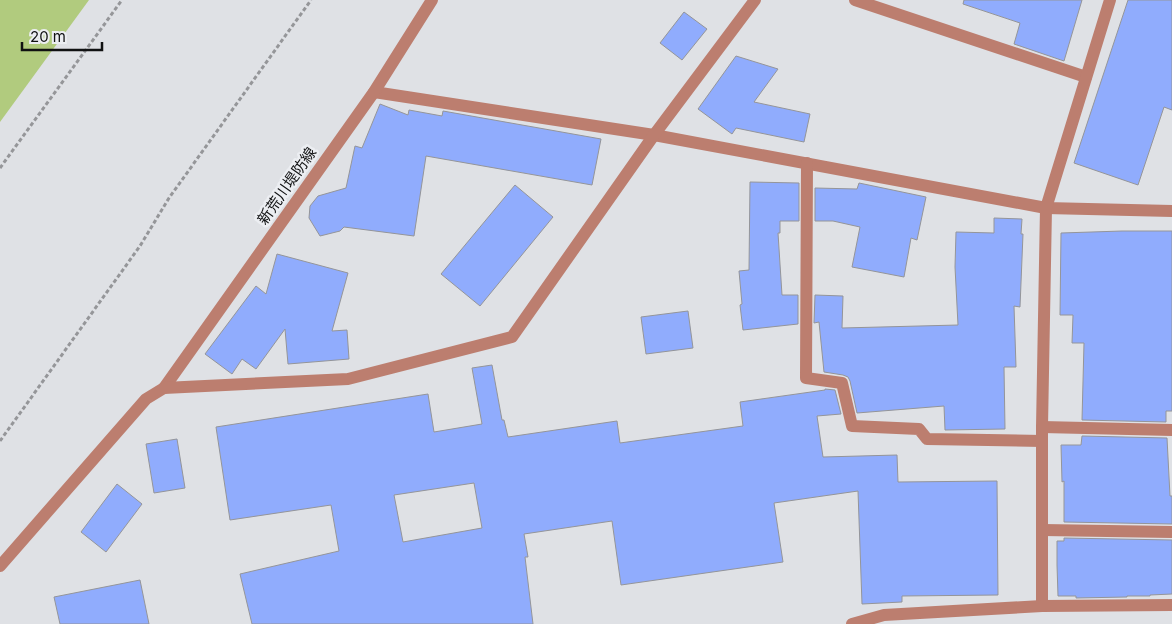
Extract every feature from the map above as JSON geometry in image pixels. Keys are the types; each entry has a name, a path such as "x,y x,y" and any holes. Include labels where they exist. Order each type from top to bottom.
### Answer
{"street":[{"name":"新荒川堤防線","path":"164,388 374,92 432,0"},
{"path":"0,566 146,399 164,388 348,378 512,337 654,135 755,0"},
{"path":"856,0 1086,77"},
{"path":"1042,606 1042,427 1046,208 1110,0"},
{"path":"374,92 654,135 1046,208 1172,211"},
{"path":"806,163 806,378 842,384 852,426 919,429 927,439 1042,441"},
{"path":"1042,427 1172,430"},
{"path":"1043,530 1172,532"},
{"path":"852,624 884,615 1042,606 1172,605"}],"path":[{"path":"0,168 122,0"},
{"path":"0,441 140,246 169,198 311,0"}],"green space":[{"path":"0,0 89,0 0,122"}],"building":[{"path":"964,0 1082,0 1064,61 1014,44 1020,23 963,4"},
{"path":"1128,0 1172,0 1172,110 1164,107 1138,185 1074,163"},
{"path":"684,12 707,29 682,60 660,43"},
{"path":"736,56 778,69 754,102 810,114 804,142 736,128 732,134 698,109"},
{"path":"380,104 408,115 409,110 442,116 443,111 601,139 592,185 426,156 414,236 344,227 340,231 320,236 309,218 310,206 318,196 346,188 355,146 362,148"},
{"path":"750,182 799,183 799,221 780,221 780,233 778,233 782,295 798,295 798,324 743,330 739,271 749,270"},
{"path":"859,183 926,197 917,240 911,238 904,277 852,267 860,227 833,221 815,221 815,188 857,189"},
{"path":"515,185 553,217 480,306 441,274"},
{"path":"994,218 1022,219 1021,234 1023,234 1020,307 1014,306 1016,367 1004,367 1005,429 945,430 944,406 857,413 848,377 824,372 819,322 814,323 815,295 843,296 842,328 958,325 955,267 956,232 994,233"},
{"path":"1172,231 1172,411 1166,411 1166,422 1082,420 1084,343 1072,343 1073,315 1060,315 1061,233"},
{"path":"277,254 348,273 332,331 347,330 349,359 288,364 285,329 256,369 242,359 232,374 205,354 256,286 266,294"},
{"path":"688,311 693,348 646,354 641,317"},
{"path":"492,365 502,420 504,420 508,437 617,421 620,443 743,426 740,402 825,389 835,390 841,414 817,416 823,457 897,455 898,482 997,481 998,595 902,596 902,602 862,604 858,491 774,503 783,562 621,585 612,521 524,534 528,557 525,557 533,624 252,624 240,574 339,551 331,505 230,520 216,427 428,394 434,432 482,424 472,368","holes":["474,483 482,528 403,542 394,495"]},
{"path":"1082,436 1167,438 1170,496 1172,496 1172,524 1064,522 1064,481 1062,482 1061,445 1081,445"},
{"path":"177,439 185,488 154,493 146,444"},
{"path":"117,484 142,504 106,552 81,532"},
{"path":"1064,538 1172,540 1172,594 1076,598 1076,596 1058,596 1057,541 1064,541"},
{"path":"140,580 149,624 60,624 54,597"}]}
